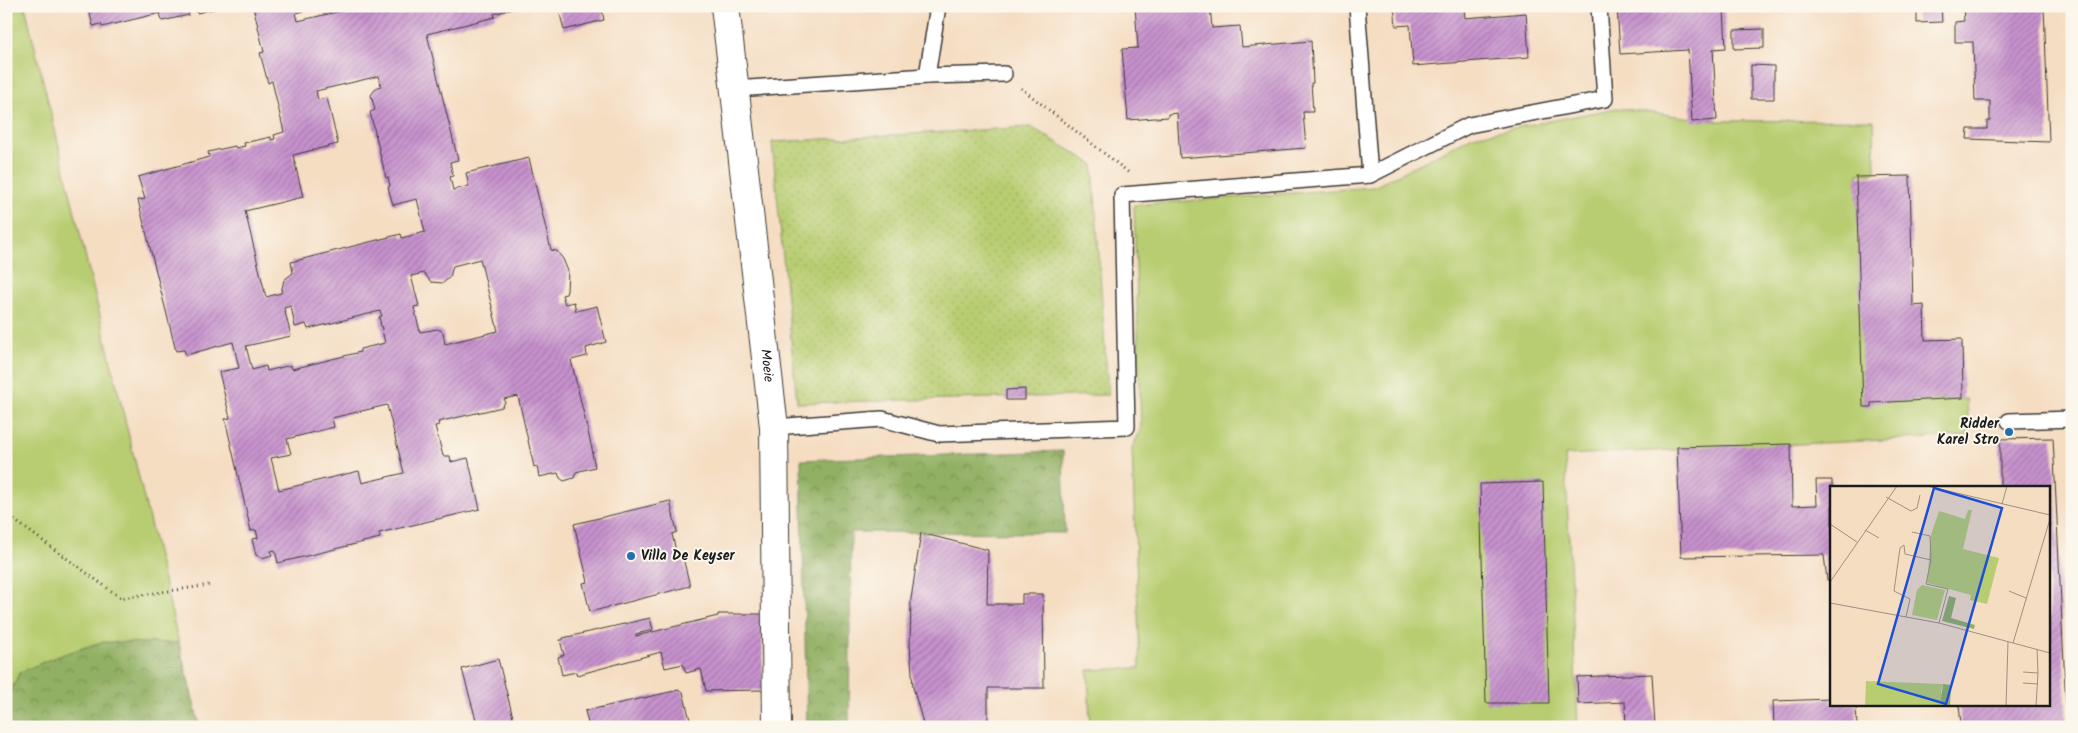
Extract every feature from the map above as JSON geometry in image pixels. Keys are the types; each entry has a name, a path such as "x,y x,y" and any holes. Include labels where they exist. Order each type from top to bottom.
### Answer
{"street":[{"name":"Moeie","path":"725,6 774,427 776,727"}],"lane":[{"path":"926,76 938,6"},
{"path":"1357,6 1370,175"},
{"path":"774,427 882,419 939,434 1127,427 1122,195 1370,175 1470,125 1605,98 1599,6"},
{"path":"734,89 926,76 1004,74"},
{"path":"2009,421 2072,419"}],"path":[{"path":"1004,74 1154,192"},
{"path":"6,514 121,598 210,585"}],"green space":[{"path":"6,6 25,6 179,643 159,643 20,672 6,701"},
{"path":"1616,108 1716,121 1874,120 1875,173 1858,174 1866,402 1967,399 1969,436 1565,455 1578,727 1090,727 1088,670 1140,668 1132,448 1141,429 1134,205 1374,187 1473,136"},
{"path":"1031,127 1093,164 1108,395 797,403 772,142"},
{"path":"1063,451 1065,533 851,532 849,727 807,727 801,460"},
{"path":"101,642 179,643 199,724 186,727 6,727 6,701 20,672 58,656"}],"building":[{"path":"88,6 187,6 189,15 162,21 160,13 102,27 101,24 93,26"},
{"path":"196,6 222,6 222,7 197,13"},
{"path":"253,6 303,6 304,11 296,13 298,21 362,6 522,6 494,14 495,17 427,34 458,160 450,162 453,176 450,177 453,190 469,186 466,173 529,158 551,250 557,251 568,271 567,291 566,294 562,295 565,304 574,302 576,311 597,306 606,342 586,348 587,356 571,360 595,467 576,472 574,478 564,481 558,473 539,477 537,466 534,467 518,396 504,399 505,402 502,407 438,422 439,425 435,426 443,456 450,456 451,462 468,458 480,509 379,533 380,538 278,563 275,550 271,551 272,555 262,558 256,555 252,539 258,538 256,530 251,531 225,419 230,418 219,372 239,368 233,342 186,355 184,350 176,351 138,200 145,199 138,177 209,157 208,152 235,146 236,148 245,146 244,143 271,137 271,140 275,139 274,135 284,132 272,81 268,83 260,53 264,52","holes":["379,76 381,86 377,87 371,95 375,110 370,112 386,178 388,177 390,186 388,187 393,205 417,199 425,232 402,238 401,234 291,262 293,273 284,280 281,293 266,297 245,211 303,197 293,155 338,144 327,98 318,100 316,91","480,259 498,331 445,344 443,332 438,329 420,332 414,307 419,306 411,276 424,273 431,282 443,283 450,277 453,266","291,306 295,327 306,324 308,329 380,311 382,316 379,317 385,343 360,349 360,352 292,369 291,365 267,371 266,366 252,370 246,346 291,336 284,308","387,405 404,473 362,483 359,471 279,490 271,458 291,454 287,439 334,427 332,418"]},
{"path":"558,6 601,6 604,20 564,30"},
{"path":"1135,6 1210,6 1212,28 1240,26 1242,47 1311,41 1313,112 1303,112 1306,148 1180,158 1177,113 1168,114 1168,117 1128,120 1122,49 1138,48"},
{"path":"1394,6 1464,6 1465,18 1526,13 1529,57 1413,66 1410,25 1396,26"},
{"path":"1617,6 1711,6 1711,8 1724,8 1726,48 1713,49 1717,120 1692,122 1688,50 1620,54"},
{"path":"1917,6 1941,6 1942,22 1917,23"},
{"path":"1963,6 2044,6 2049,142 1967,139 1968,129 1987,129 1987,121 1990,121 1990,101 1975,101 1973,42 1955,42 1955,22 1964,21"},
{"path":"1764,29 1764,48 1734,49 1734,30"},
{"path":"1751,65 1774,66 1774,99 1751,99"},
{"path":"1910,176 1913,306 1924,305 1925,340 1962,339 1963,398 1871,403 1871,407 1863,407 1856,177"},
{"path":"1025,389 1025,400 1006,400 1006,390"},
{"path":"2053,438 2067,727 1961,725 1959,706 2050,706 2050,486 2000,486 2000,439"},
{"path":"1791,444 1792,506 1817,505 1816,480 1832,480 1832,486 1830,486 1830,580 1827,580 1824,555 1681,557 1677,447"},
{"path":"1543,482 1549,703 1486,703 1480,484"},
{"path":"670,501 677,532 672,534 677,555 682,554 690,586 590,612 583,583 588,582 574,524"},
{"path":"921,533 988,550 987,604 1022,604 1022,594 1043,594 1044,688 988,688 988,727 924,727 913,687 910,646 911,599"},
{"path":"718,614 762,614 763,690 706,691 701,669 686,673 683,664 665,668 661,652 577,675 576,672 562,675 558,657 564,655 560,640 563,640 563,638 650,618 653,630 636,634 636,636 718,616"},
{"path":"498,659 514,721 493,727 478,727 462,669"},
{"path":"1652,674 1655,727 1626,727 1625,702 1578,704 1577,677"},
{"path":"679,690 683,692 691,724 676,727 589,727 585,711"},
{"path":"1830,699 1830,706 1856,706 1857,727 1774,727 1773,701"}],"place":[{"name":"Ridder Karel Stro","path":"2009,432"},
{"name":"Villa De Keyser","path":"631,556"}]}
